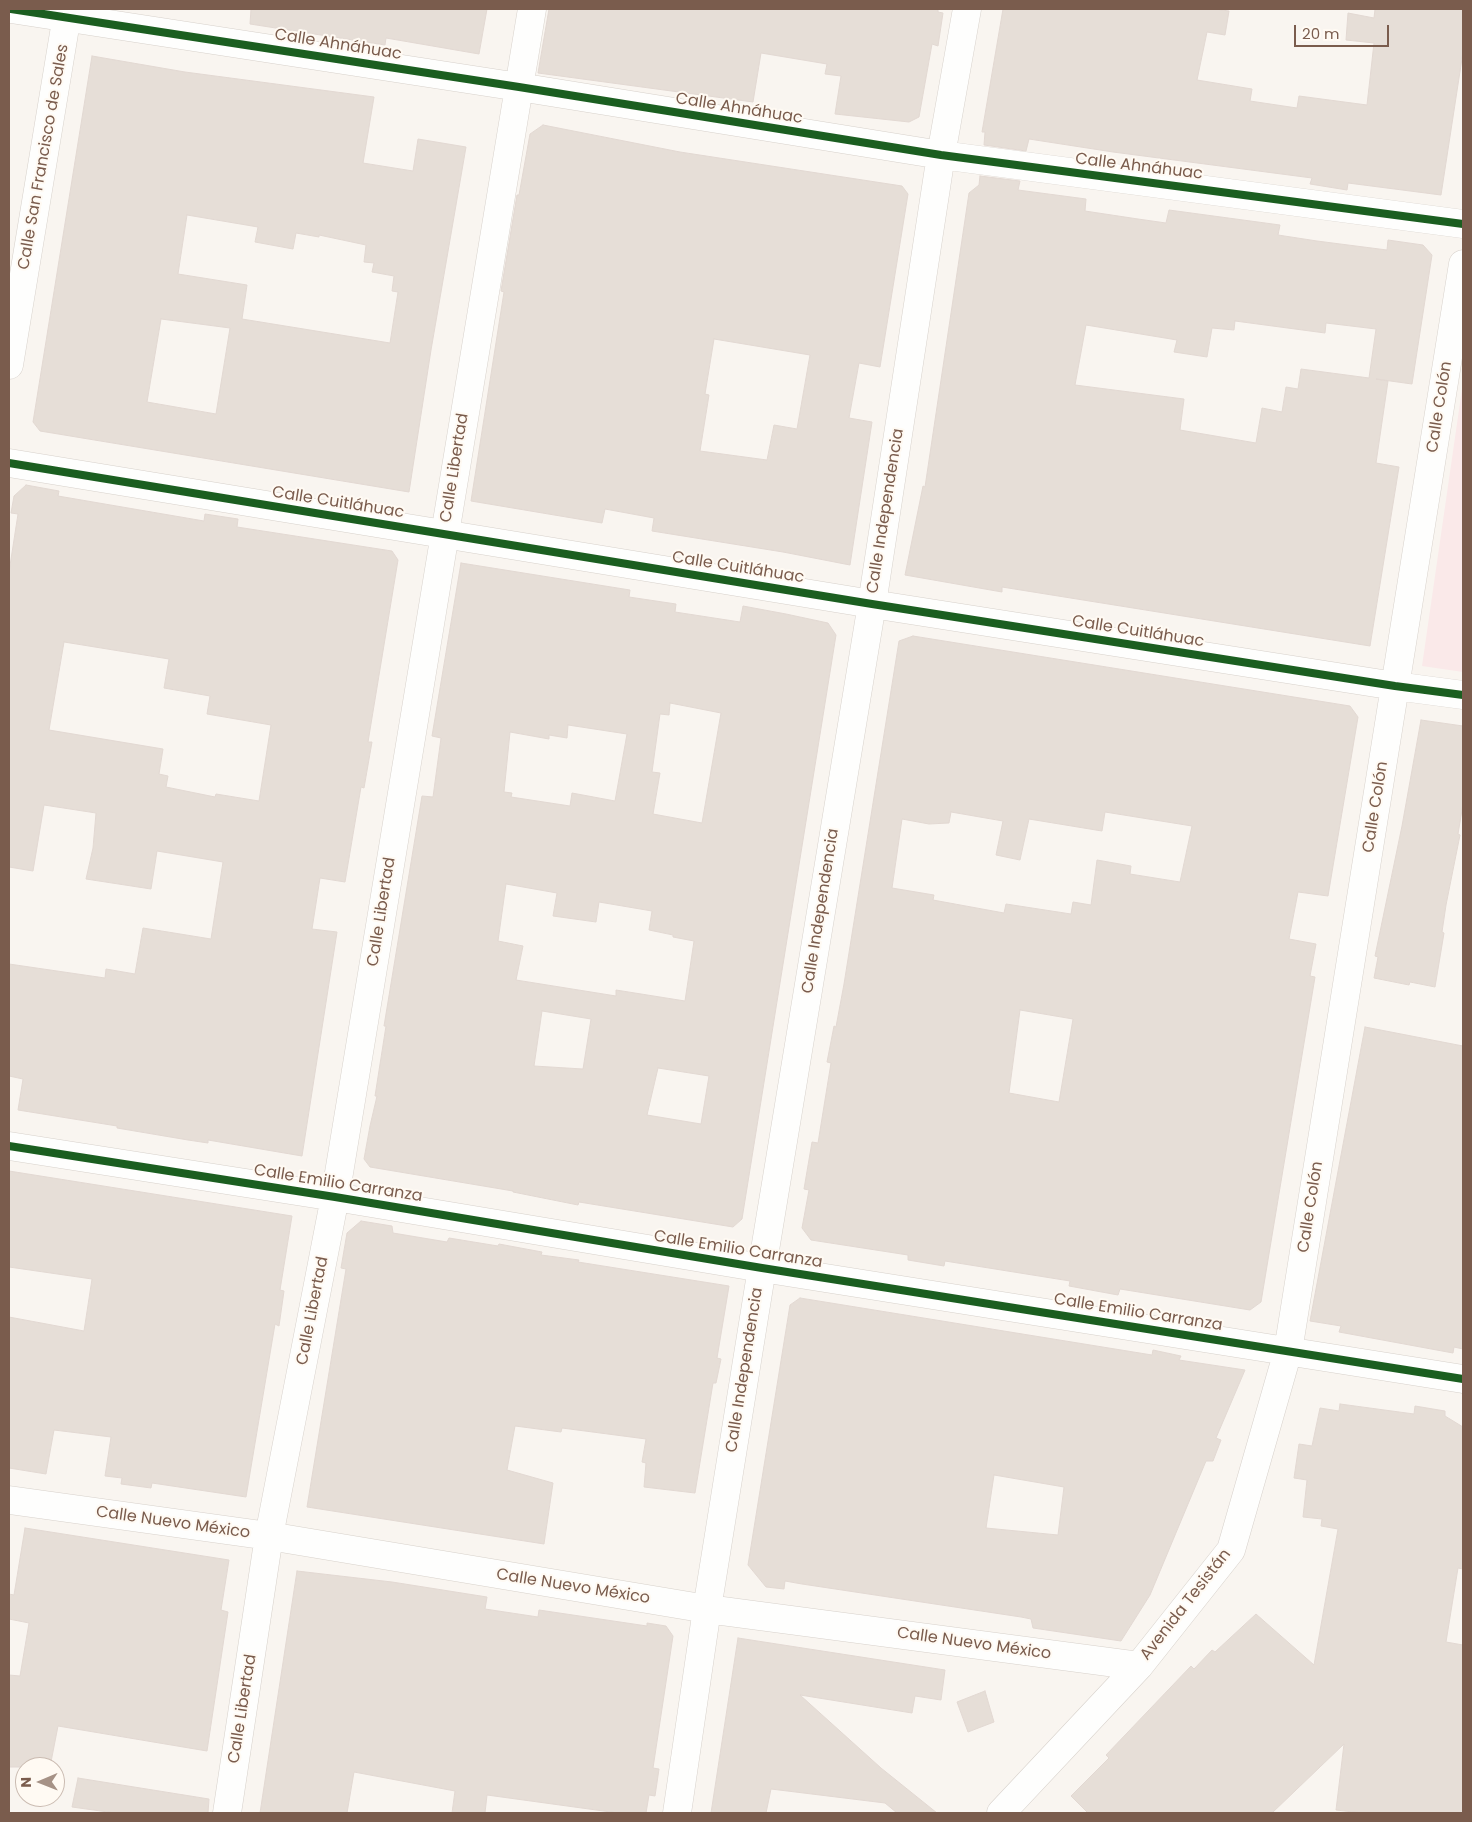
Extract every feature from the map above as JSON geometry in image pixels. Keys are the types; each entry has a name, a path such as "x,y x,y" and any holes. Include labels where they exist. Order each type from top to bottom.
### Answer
{"street":[{"name":"Calle Ahnáhuac","path":"11,9 68,13 941,156 1463,224"},
{"name":"Calle Libertad","path":"227,1813 269,1536 335,1197 532,9"},
{"name":"Calle Independencia","path":"677,1813 707,1609 872,604 941,156 967,9"},
{"name":"Calle San Francisco de Sales","path":"9,365 68,13"},
{"name":"Calle Colón","path":"1288,1351 1463,264"},
{"name":"Calle Cuitláhuac","path":"9,464 872,604 1463,695"},
{"name":"Calle Emilio Carranza","path":"9,1146 1463,1379"},
{"name":"Avenida Tesistán","path":"1001,1813 1139,1666 1231,1550 1288,1351"},
{"name":"Calle Nuevo México","path":"9,1500 269,1536 707,1609 1139,1666"}],"shaded area":[{"path":"1463,382 1463,672 1422,666"}],"building":[{"path":"251,9 487,9 479,54 386,38 385,45 250,24"},
{"path":"549,9 938,9 938,12 943,13 938,46 932,44 919,117 909,122 835,114 841,76 825,74 827,64 761,53 753,102 538,73"},
{"path":"1003,9 1215,9 1229,11 1225,35 1207,32 1197,80 1252,89 1250,101 1297,108 1299,96 1367,105 1374,43 1346,40 1348,13 1374,18 1375,9 1463,9 1463,52 1441,195 1348,183 1347,190 1310,184 1312,178 1029,139 1026,151 984,145 985,132 982,132"},
{"path":"92,56 185,72 374,97 363,163 413,171 418,139 466,147 409,492 40,431 33,422","holes":["187,215 258,227 255,242 293,249 296,233 319,237 319,235 366,245 364,262 374,263 372,272 394,276 392,291 398,292 390,343 242,319 247,285 178,274","161,319 230,328 216,414 147,402"]},
{"path":"543,125 680,152 902,186 908,194 880,367 859,363 849,418 872,422 850,565 652,531 654,518 605,509 602,523 471,501 504,292 501,291 517,195 519,195 530,134","holes":["714,339 810,355 797,429 774,425 767,460 700,451 709,395 705,394"]},
{"path":"980,176 1020,181 1018,190 1086,199 1085,211 1166,223 1169,210 1280,225 1278,235 1317,241 1387,250 1388,240 1423,245 1432,255 1412,384 1376,379 1388,381 1376,463 1399,467 1370,646 1002,587 1002,592 905,575 923,486 925,487 969,193 979,185","holes":["1235,321 1325,333 1326,323 1376,329 1369,378 1301,369 1298,389 1286,387 1282,412 1262,408 1256,443 1180,430 1184,399 1075,385 1086,325 1177,340 1174,352 1207,357 1212,328 1234,330"]},
{"path":"26,485 59,491 58,496 204,521 205,514 238,519 237,527 392,551 398,560 368,742 372,742 364,788 361,787 345,882 320,878 312,929 337,932 302,1156 208,1140 208,1143 188,1140 18,1110 23,1079 9,1076 9,964 105,978 106,969 135,974 143,928 211,939 223,862 157,851 151,889 86,879 93,848 96,813 44,805 33,871 9,867 9,572 18,514 11,513 14,496","holes":["64,642 169,659 164,688 210,696 207,714 271,725 259,801 216,794 215,797 166,787 168,776 159,774 163,749 49,730"]},
{"path":"461,563 630,590 629,597 676,604 675,612 740,622 743,606 786,614 828,623 836,635 742,1219 733,1227 579,1202 578,1205 513,1191 370,1167 364,1159 377,1096 375,1096 386,1026 384,1026 422,796 433,797 441,738 432,736","holes":["670,703 721,713 702,823 653,814 660,773 652,772 660,714 669,715","568,725 627,734 615,801 572,793 570,806 511,797 512,793 504,792 510,732 549,739 549,735 567,738","506,884 557,893 553,916 596,922 599,902 652,911 649,930 694,941 685,1001 616,990 616,996 516,980 523,946 498,941","542,1011 591,1019 583,1069 534,1066","658,1068 709,1076 701,1124 647,1115"]},
{"path":"913,636 1350,706 1358,717 1328,896 1298,892 1289,939 1316,944 1310,976 1315,977 1261,1302 1250,1310 1120,1289 1118,1295 1069,1286 1070,1281 945,1261 944,1266 908,1260 908,1255 811,1240 802,1228 809,1190 804,1189 812,1142 818,1143 831,1063 827,1062 844,984 899,641","holes":["951,812 1003,821 996,855 1020,860 1029,819 1102,831 1105,812 1192,826 1180,882 1130,874 1131,866 1097,860 1091,905 1073,902 1071,914 1006,904 1004,913 933,900 934,895 892,888 902,819 929,824 949,823","1020,1010 1073,1019 1059,1102 1009,1093"]},
{"path":"1421,720 1463,726 1463,804 1458,834 1460,835 1446,905 1442,932 1444,933 1435,987 1410,982 1409,985 1374,978 1378,957 1375,956 1402,826"},
{"path":"1365,1027 1463,1046 1463,1349 1454,1347 1453,1353 1339,1332 1341,1326 1310,1321"},
{"path":"9,1171 292,1216 280,1290 284,1291 279,1326 275,1324 246,1497 152,1483 151,1488 121,1484 122,1478 105,1476 111,1437 54,1430 46,1474 9,1468 9,1317 84,1331 92,1279 9,1267"},
{"path":"361,1221 392,1226 393,1233 447,1242 449,1238 498,1246 499,1244 542,1252 541,1255 579,1260 578,1262 729,1286 717,1358 721,1359 716,1383 713,1383 695,1493 644,1487 646,1463 642,1462 646,1439 562,1428 561,1432 515,1426 507,1470 553,1483 544,1544 307,1507 346,1269 341,1268 347,1233"},
{"path":"800,1298 1152,1355 1153,1350 1181,1356 1179,1360 1245,1370 1216,1438 1221,1440 1213,1461 1206,1461 1150,1595 1121,1641 1033,1628 1031,1619 1021,1617 785,1581 784,1589 766,1587 748,1565 790,1305","holes":["994,1475 1064,1487 1058,1535 986,1528"]},
{"path":"1340,1404 1414,1414 1415,1406 1445,1411 1445,1416 1463,1427 1463,1569 1458,1568 1446,1642 1463,1645 1463,1813 1362,1813 1336,1810 1344,1744 1272,1813 1088,1813 1071,1796 1109,1758 1106,1755 1191,1666 1194,1669 1212,1650 1215,1652 1256,1614 1314,1665 1338,1529 1321,1526 1322,1519 1303,1517 1307,1480 1294,1478 1299,1444 1312,1446 1320,1408 1339,1411"},
{"path":"25,1528 229,1560 221,1610 228,1612 207,1751 58,1726 52,1757 15,1757 15,1767 9,1767 9,1675 20,1676 29,1623 9,1619 9,1594 14,1595"},
{"path":"297,1571 392,1582 487,1597 485,1609 538,1617 539,1610 647,1626 647,1623 666,1626 673,1636 653,1768 659,1769 655,1796 649,1795 646,1813 618,1813 487,1795 485,1813 452,1813 455,1791 354,1772 347,1813 260,1813"},
{"path":"738,1638 945,1670 941,1700 915,1696 912,1713 800,1695 881,1768 937,1813 897,1813 885,1803 771,1789 766,1813 711,1813"},
{"path":"985,1691 994,1722 968,1732 957,1702"},
{"path":"78,1778 209,1799 208,1813 115,1813 72,1807"}],"cycle path":[{"path":"11,9 519,87 941,155 1463,224"},
{"path":"9,463 872,604 1463,695"},
{"path":"9,1146 1463,1379"}]}
